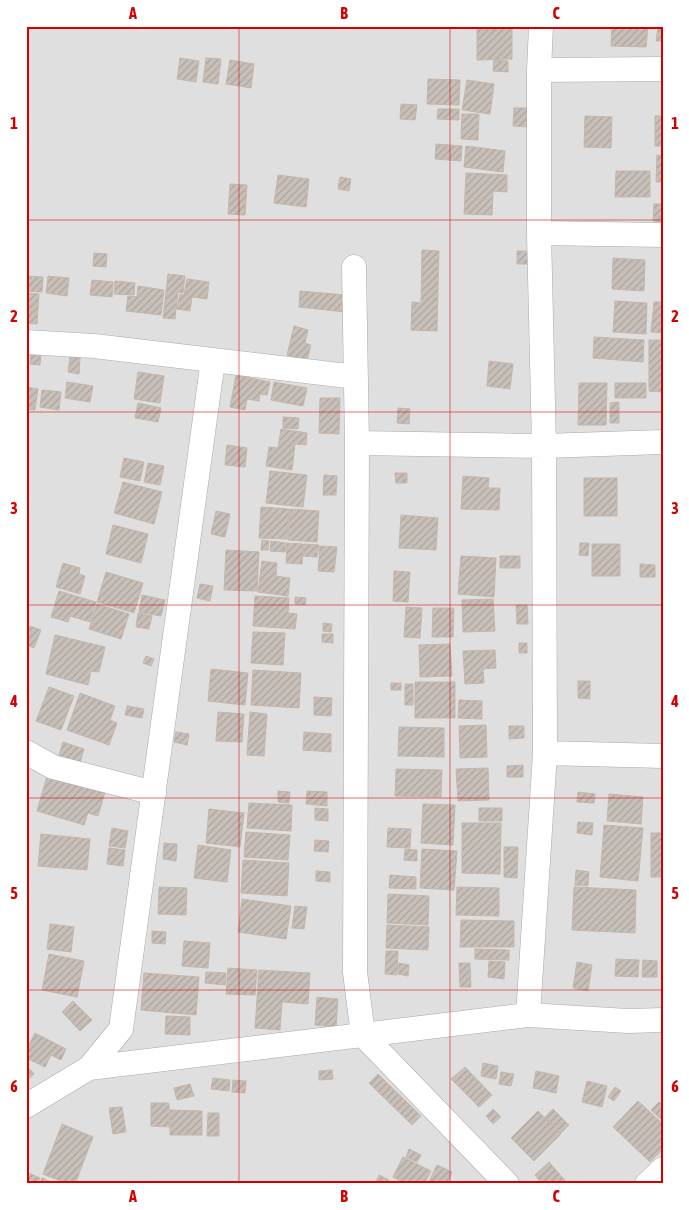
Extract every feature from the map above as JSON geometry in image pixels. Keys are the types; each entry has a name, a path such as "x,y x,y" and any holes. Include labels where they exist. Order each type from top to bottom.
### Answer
{"street":[{"path":"528,1015 545,753 544,446 539,233 538,70 541,26"},
{"path":"538,70 663,69"},
{"path":"539,233 663,235"},
{"path":"354,267 357,443 355,972 363,1035 507,1184"},
{"path":"26,342 94,346 356,377"},
{"path":"26,1106 89,1068 121,1029 213,360"},
{"path":"357,443 544,446 663,442"},
{"path":"26,752 54,767 154,793"},
{"path":"545,753 663,756"},
{"path":"89,1068 528,1015 628,1021 663,1020"},
{"path":"647,1184 663,1169"}],"shaded area":[{"path":"26,26 663,26 663,1184 26,1184"}],"building":[{"path":"612,26 648,26 646,47 611,46"},
{"path":"658,27 663,27 663,41 656,41"},
{"path":"477,29 512,29 512,59 477,60"},
{"path":"180,58 199,61 196,82 177,79"},
{"path":"206,58 221,59 218,84 203,82"},
{"path":"230,60 254,64 251,88 226,84"},
{"path":"494,60 508,61 508,72 493,71"},
{"path":"428,79 460,80 459,105 427,104"},
{"path":"467,80 494,84 490,114 462,110"},
{"path":"401,104 417,105 415,120 400,119"},
{"path":"514,108 529,108 529,127 513,126"},
{"path":"438,109 459,109 459,120 437,119"},
{"path":"462,114 479,114 478,140 461,139"},
{"path":"585,116 612,117 611,148 584,147"},
{"path":"655,116 663,116 663,146 655,146"},
{"path":"436,144 462,146 461,161 435,159"},
{"path":"466,146 505,151 503,172 464,167"},
{"path":"657,155 663,156 663,182 656,182"},
{"path":"616,171 650,171 650,197 615,197"},
{"path":"466,173 507,175 507,192 493,191 492,215 464,214"},
{"path":"278,175 309,179 306,207 274,203"},
{"path":"340,177 351,179 349,191 338,189"},
{"path":"230,184 247,185 245,215 228,214"},
{"path":"654,204 663,204 663,222 653,221"},
{"path":"422,250 439,251 437,331 411,330 412,302 421,303"},
{"path":"517,251 529,251 529,264 517,264"},
{"path":"94,253 107,254 106,267 93,266"},
{"path":"613,258 645,260 644,291 612,289"},
{"path":"168,274 185,276 183,293 178,292 175,319 163,318"},
{"path":"26,276 43,277 42,292 26,291"},
{"path":"48,276 69,278 67,296 46,293"},
{"path":"187,279 209,282 207,299 192,297 190,311 177,309 180,294 184,295"},
{"path":"92,280 113,282 112,297 90,295"},
{"path":"115,281 135,283 134,295 114,294"},
{"path":"138,286 164,290 161,315 126,311 128,296 137,297"},
{"path":"300,291 346,295 345,312 299,307"},
{"path":"26,293 39,294 37,324 26,323"},
{"path":"615,301 647,303 646,334 613,332"},
{"path":"654,302 663,302 663,333 651,332"},
{"path":"294,326 308,330 305,343 311,345 307,360 287,355"},
{"path":"594,337 644,340 643,362 593,358"},
{"path":"649,340 663,340 662,392 649,391"},
{"path":"31,353 41,354 40,365 30,364"},
{"path":"70,357 80,358 79,374 68,372"},
{"path":"489,361 513,364 510,389 487,386"},
{"path":"138,372 164,376 160,403 134,399"},
{"path":"236,375 270,382 267,395 260,394 259,401 247,399 245,410 230,407"},
{"path":"67,382 93,386 90,402 65,398"},
{"path":"274,382 307,388 303,406 271,400"},
{"path":"579,383 607,383 606,425 578,425"},
{"path":"615,383 646,383 646,398 615,398"},
{"path":"26,387 38,389 35,410 26,409"},
{"path":"42,390 61,392 59,410 40,407"},
{"path":"320,398 340,398 339,434 319,433"},
{"path":"619,402 619,423 610,423 610,403"},
{"path":"138,403 161,408 158,422 135,418"},
{"path":"398,408 410,409 409,424 397,423"},
{"path":"283,417 299,418 298,429 283,428"},
{"path":"281,429 307,433 306,445 295,444 292,470 266,466 269,447 278,448"},
{"path":"227,445 247,448 245,467 225,465"},
{"path":"124,458 144,462 140,481 120,477"},
{"path":"148,463 164,466 160,485 144,482"},
{"path":"270,471 307,475 303,507 266,503"},
{"path":"395,473 407,473 407,483 396,483"},
{"path":"324,475 337,476 336,495 323,495"},
{"path":"463,476 489,478 488,488 500,488 499,510 461,509"},
{"path":"584,478 617,478 617,516 584,516"},
{"path":"123,482 162,492 154,524 114,513"},
{"path":"261,507 289,509 287,539 259,538"},
{"path":"290,509 319,511 317,542 288,540"},
{"path":"216,511 230,514 225,537 211,534"},
{"path":"401,515 438,518 436,550 399,548"},
{"path":"113,525 148,534 141,563 106,554"},
{"path":"262,540 269,541 268,550 261,550"},
{"path":"271,541 286,543 285,552 270,551"},
{"path":"287,543 303,544 302,564 286,563"},
{"path":"580,543 589,543 588,556 579,555"},
{"path":"304,544 319,545 317,557 303,556"},
{"path":"592,544 620,544 620,576 592,576"},
{"path":"320,546 337,547 334,572 318,571"},
{"path":"226,550 259,552 257,591 224,590"},
{"path":"461,556 496,558 494,597 458,594"},
{"path":"500,556 520,556 520,568 500,568"},
{"path":"262,561 277,563 276,576 290,578 288,596 258,592"},
{"path":"63,563 80,568 79,574 85,576 80,594 56,587"},
{"path":"640,564 655,565 655,577 640,577"},
{"path":"394,571 410,572 408,602 393,601"},
{"path":"106,572 143,583 134,613 97,602"},
{"path":"200,584 213,586 210,601 197,598"},
{"path":"59,591 96,602 90,622 70,616 68,622 51,617"},
{"path":"142,595 165,600 161,616 139,612"},
{"path":"255,596 289,598 288,613 297,614 295,629 253,626"},
{"path":"295,597 306,598 305,605 295,604"},
{"path":"493,599 495,631 463,632 462,600"},
{"path":"97,604 129,614 121,639 89,629"},
{"path":"516,605 527,605 528,624 517,624"},
{"path":"406,607 422,608 420,638 404,637"},
{"path":"433,608 454,608 453,637 432,637"},
{"path":"138,613 152,616 149,629 136,627"},
{"path":"323,623 332,624 331,632 323,631"},
{"path":"30,626 41,630 34,648 26,645 26,636"},
{"path":"253,632 285,633 283,665 251,663"},
{"path":"322,634 333,634 333,643 322,642"},
{"path":"55,635 105,647 99,672 91,671 88,685 46,674"},
{"path":"519,643 527,643 527,653 519,653"},
{"path":"450,644 452,676 420,677 419,645"},
{"path":"495,650 496,668 483,669 484,683 465,684 463,651"},
{"path":"146,656 154,659 151,666 143,663"},
{"path":"211,669 248,673 245,705 208,701"},
{"path":"253,670 301,673 299,708 251,705"},
{"path":"578,681 590,681 590,699 578,698"},
{"path":"415,682 455,682 455,718 415,718"},
{"path":"391,683 401,683 401,690 391,690"},
{"path":"405,684 413,684 413,705 405,705"},
{"path":"49,687 74,696 61,730 36,721"},
{"path":"80,693 115,706 110,720 117,723 109,745 67,730"},
{"path":"314,697 332,698 331,716 314,715"},
{"path":"459,700 482,701 482,719 458,718"},
{"path":"127,706 144,709 142,718 125,715"},
{"path":"218,712 244,714 242,742 216,741"},
{"path":"250,712 267,714 264,756 247,755"},
{"path":"486,725 487,757 460,758 459,726"},
{"path":"509,726 524,726 524,738 509,739"},
{"path":"399,727 444,728 444,757 398,756"},
{"path":"176,732 189,734 187,745 174,742"},
{"path":"304,732 331,734 331,752 303,750"},
{"path":"63,742 84,749 79,766 58,758"},
{"path":"523,765 523,777 507,777 507,766"},
{"path":"488,768 489,800 458,801 456,769"},
{"path":"396,769 442,770 441,797 395,796"},
{"path":"47,776 105,792 98,816 88,813 84,825 37,811"},
{"path":"278,791 290,792 289,803 278,802"},
{"path":"307,791 327,792 327,806 306,804"},
{"path":"578,792 595,794 594,803 577,802"},
{"path":"609,794 643,797 641,824 607,821"},
{"path":"249,803 292,805 291,831 247,828"},
{"path":"423,804 455,805 453,845 421,843"},
{"path":"315,808 328,809 328,821 315,820"},
{"path":"479,808 502,808 502,821 479,821"},
{"path":"209,809 244,813 240,847 206,843"},
{"path":"578,822 593,823 592,835 577,833"},
{"path":"462,823 501,823 500,874 462,873"},
{"path":"604,825 643,828 638,881 600,877"},
{"path":"112,828 128,831 125,848 109,846"},
{"path":"388,828 411,829 410,848 387,847"},
{"path":"246,832 290,835 288,860 244,857"},
{"path":"651,833 663,833 663,877 651,877"},
{"path":"41,834 90,839 87,870 38,866"},
{"path":"315,840 329,841 328,852 314,851"},
{"path":"164,843 177,844 176,861 163,859"},
{"path":"198,845 231,850 227,882 194,878"},
{"path":"504,847 518,847 517,878 504,877"},
{"path":"109,848 125,850 123,866 107,864"},
{"path":"405,849 417,850 417,861 404,860"},
{"path":"422,849 457,851 454,890 420,888"},
{"path":"243,860 289,863 287,896 241,893"},
{"path":"576,870 589,872 588,886 575,885"},
{"path":"316,871 330,872 330,882 316,881"},
{"path":"390,875 416,877 416,889 389,888"},
{"path":"159,887 187,888 186,915 158,914"},
{"path":"457,887 499,888 499,916 456,915"},
{"path":"574,887 636,890 635,933 572,930"},
{"path":"388,894 429,896 428,925 387,923"},
{"path":"242,899 291,906 286,939 238,932"},
{"path":"295,906 307,907 304,929 292,928"},
{"path":"461,920 514,921 514,947 460,947"},
{"path":"50,924 74,927 71,952 47,949"},
{"path":"387,925 429,927 428,950 386,948"},
{"path":"152,931 166,932 165,944 152,943"},
{"path":"184,941 210,943 208,968 182,966"},
{"path":"475,949 509,950 509,960 475,959"},
{"path":"386,951 398,951 397,975 385,974"},
{"path":"49,954 84,961 77,997 42,990"},
{"path":"616,959 639,960 638,977 615,976"},
{"path":"643,960 657,961 657,977 642,977"},
{"path":"489,961 505,962 504,979 488,977"},
{"path":"577,962 592,965 588,991 573,988"},
{"path":"399,963 409,965 408,976 398,974"},
{"path":"459,963 470,963 471,987 460,987"},
{"path":"228,968 257,970 255,995 226,994"},
{"path":"259,970 310,973 308,1004 282,1002 280,1030 255,1028"},
{"path":"206,972 226,973 225,985 205,983"},
{"path":"144,973 199,977 196,1015 141,1010"},
{"path":"317,997 338,999 336,1027 315,1025"},
{"path":"73,1001 92,1020 80,1031 62,1012"},
{"path":"166,1016 190,1017 190,1035 165,1034"},
{"path":"35,1033 66,1049 61,1060 51,1055 45,1067 26,1058 26,1051"},
{"path":"483,1063 498,1066 496,1079 481,1076"},
{"path":"26,1065 34,1074 26,1082"},
{"path":"465,1067 492,1095 479,1107 451,1079"},
{"path":"332,1070 333,1079 319,1080 319,1071"},
{"path":"536,1071 559,1076 556,1093 533,1088"},
{"path":"501,1072 514,1074 511,1086 499,1084"},
{"path":"378,1074 421,1116 412,1125 369,1083"},
{"path":"213,1078 230,1080 229,1091 211,1089"},
{"path":"233,1080 246,1081 245,1093 232,1092"},
{"path":"587,1081 607,1086 602,1107 582,1102"},
{"path":"190,1084 194,1096 177,1100 174,1088"},
{"path":"615,1087 621,1091 614,1101 608,1097"},
{"path":"638,1101 663,1124 663,1149 650,1162 613,1127"},
{"path":"659,1102 663,1105 663,1121 651,1110"},
{"path":"151,1103 169,1103 169,1127 151,1126"},
{"path":"122,1107 126,1132 113,1134 109,1108"},
{"path":"493,1109 501,1117 493,1124 486,1116"},
{"path":"553,1109 569,1125 561,1133 545,1117"},
{"path":"170,1110 202,1111 202,1135 170,1135"},
{"path":"538,1111 561,1134 534,1161 511,1138"},
{"path":"208,1113 219,1113 219,1136 207,1136"},
{"path":"62,1124 93,1137 75,1184 68,1184 43,1174"},
{"path":"409,1149 421,1155 417,1162 406,1157"},
{"path":"403,1157 431,1171 424,1184 406,1184 393,1177"},
{"path":"549,1162 568,1184 542,1184 535,1175"},
{"path":"437,1165 452,1172 447,1184 428,1184"},
{"path":"26,1172 40,1178 37,1184 26,1184"},
{"path":"379,1175 389,1180 388,1184 375,1184"},
{"path":"42,1178 55,1184 40,1184"}]}
